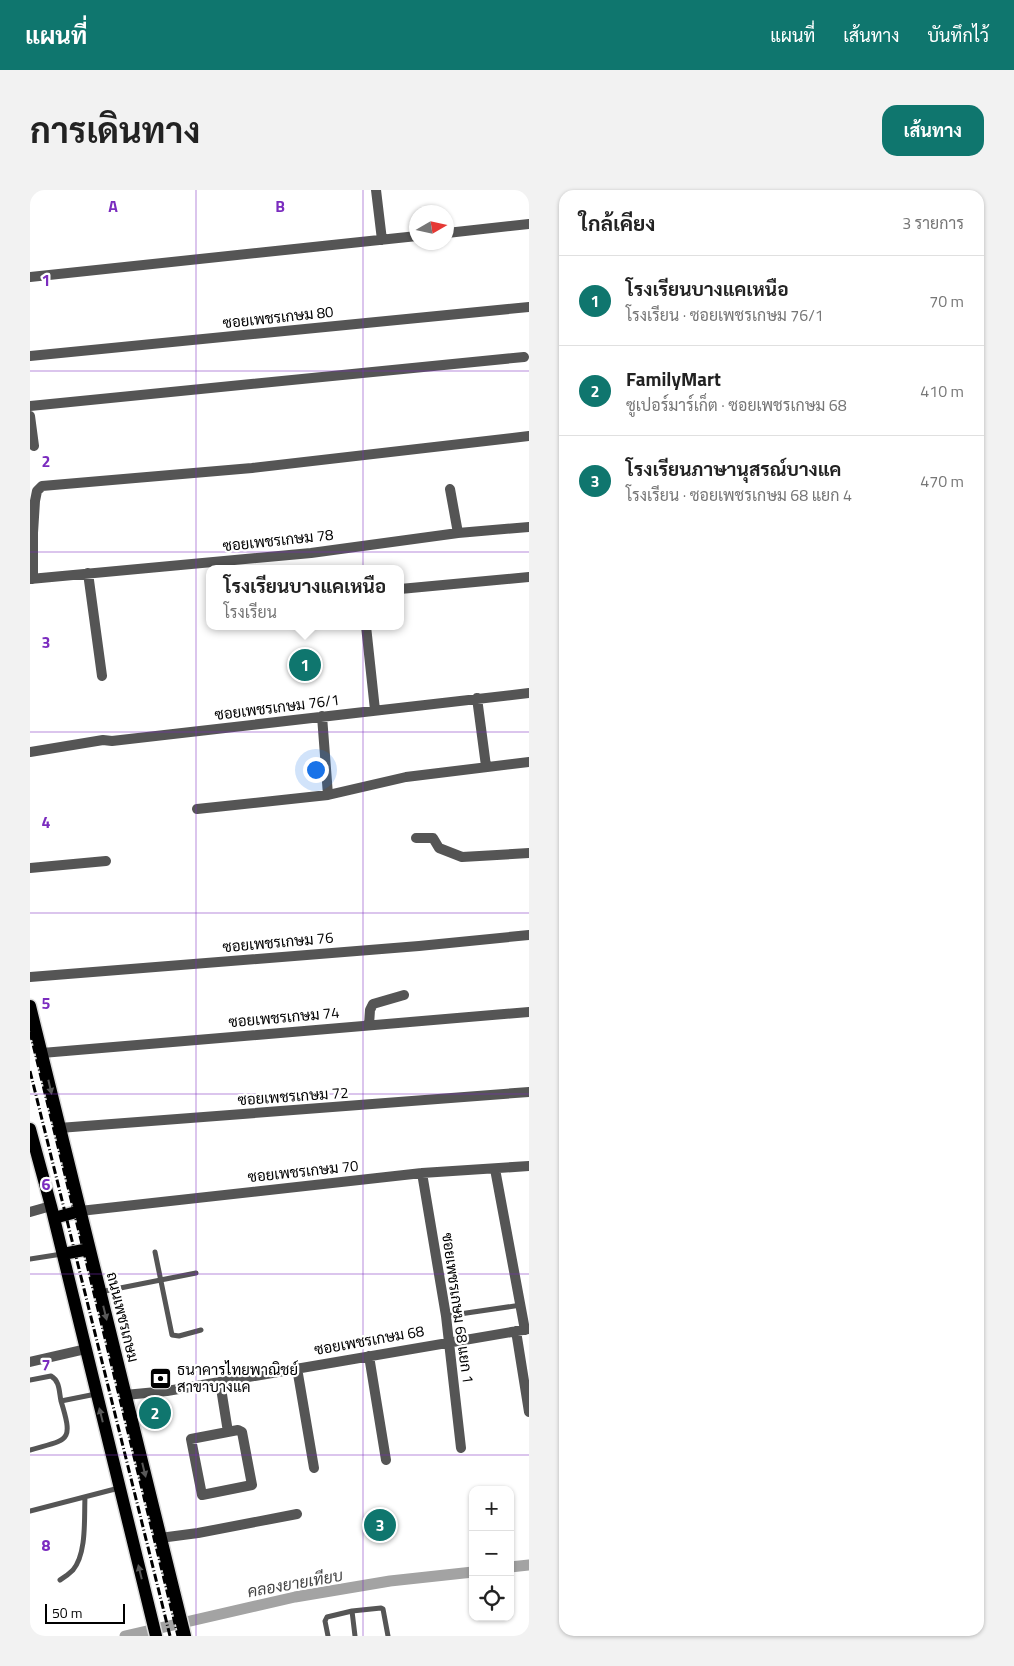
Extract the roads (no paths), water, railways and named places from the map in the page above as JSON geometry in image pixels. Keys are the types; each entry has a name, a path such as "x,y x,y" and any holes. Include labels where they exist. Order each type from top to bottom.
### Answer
{"main road":[{"name":"ถนนเพชรเกษม","path":"30,1006 184,1632"},
{"path":"30,1129 53,1212 156,1636"},
{"path":"53,1212 80,1211"},
{"path":"63,1254 89,1249"}],"street":[{"path":"376,190 382,240"},
{"path":"454,232 529,224"},
{"path":"30,277 409,237"},
{"name":"ซอยเพชรเกษม 80","path":"30,356 529,307"},
{"path":"30,406 524,357"},
{"path":"30,416 34,446"},
{"path":"32,579 36,491 42,486 252,468 529,436"},
{"path":"450,489 458,533"},
{"name":"ซอยเพชรเกษม 78","path":"32,579 311,553 458,533 529,527"},
{"path":"88,574 102,676"},
{"path":"404,589 529,576"},
{"path":"366,630 374,710"},
{"name":"ซอยเพชรเกษม 76/1","path":"30,752 103,740 112,741 529,693"},
{"path":"477,698 486,766"},
{"path":"322,716 328,796"},
{"path":"197,809 328,796 406,777 529,762"},
{"path":"416,838 433,838 439,848 462,857 529,853"},
{"path":"30,868 106,861"},
{"name":"ซอยเพชรเกษม 76","path":"30,977 419,946 529,935"},
{"path":"369,1025 370,1010 373,1004 404,995"},
{"name":"ซอยเพชรเกษม 74","path":"42,1053 529,1012"},
{"name":"ซอยเพชรเกษม 72","path":"60,1128 529,1092"},
{"name":"ซอยเพชรเกษม 70","path":"80,1211 422,1173 529,1166"},
{"path":"494,1169 522,1305 529,1412"},
{"name":"ซอยเพชรเกษม 68 แยก 1","path":"422,1173 446,1316 461,1448"},
{"path":"30,1212 53,1212"},
{"name":"ซอยเพชรเกษม 68","path":"125,1395 167,1391 523,1330"},
{"path":"30,1362 86,1349"},
{"path":"369,1356 386,1460"},
{"path":"297,1368 314,1468"},
{"path":"220,1382 228,1432"},
{"path":"238,1430 242,1432 252,1485 202,1495 191,1439 228,1432 238,1430"},
{"path":"160,1538 198,1533 297,1514"}],"lane":[{"path":"155,1252 172,1335 179,1336 201,1330"},
{"path":"30,1260 63,1254"},
{"path":"100,1292 196,1273"},
{"path":"446,1316 522,1305"},
{"path":"30,1380 51,1376 54,1378 58,1384 69,1430 65,1438 30,1450"},
{"path":"61,1402 96,1393"},
{"path":"30,1511 120,1488"},
{"path":"60,1580 77,1565 82,1546 85,1497"},
{"path":"328,1636 325,1621 327,1617 352,1611 383,1609 388,1636"},
{"path":"352,1611 355,1636"}],"waterway":[{"name":"คลองยายเทียบ","path":"514,1567 529,1565"},
{"name":"คลองยายเทียบ","path":"125,1636 295,1597 390,1581 469,1572"}],"railway":[{"path":"30,1032 178,1636"},
{"path":"30,1071 170,1636"}],"place":[{"name":"โรงเรียนบางแคเหนือ","path":"305,665"},
{"name":"ธนาคารไทยพาณิชย์ สาขาบางแค","path":"161,1378"},
{"name":"FamilyMart","path":"155,1413"},
{"name":"โรงเรียนภาษานุสรณ์บางแค","path":"380,1525"}]}
